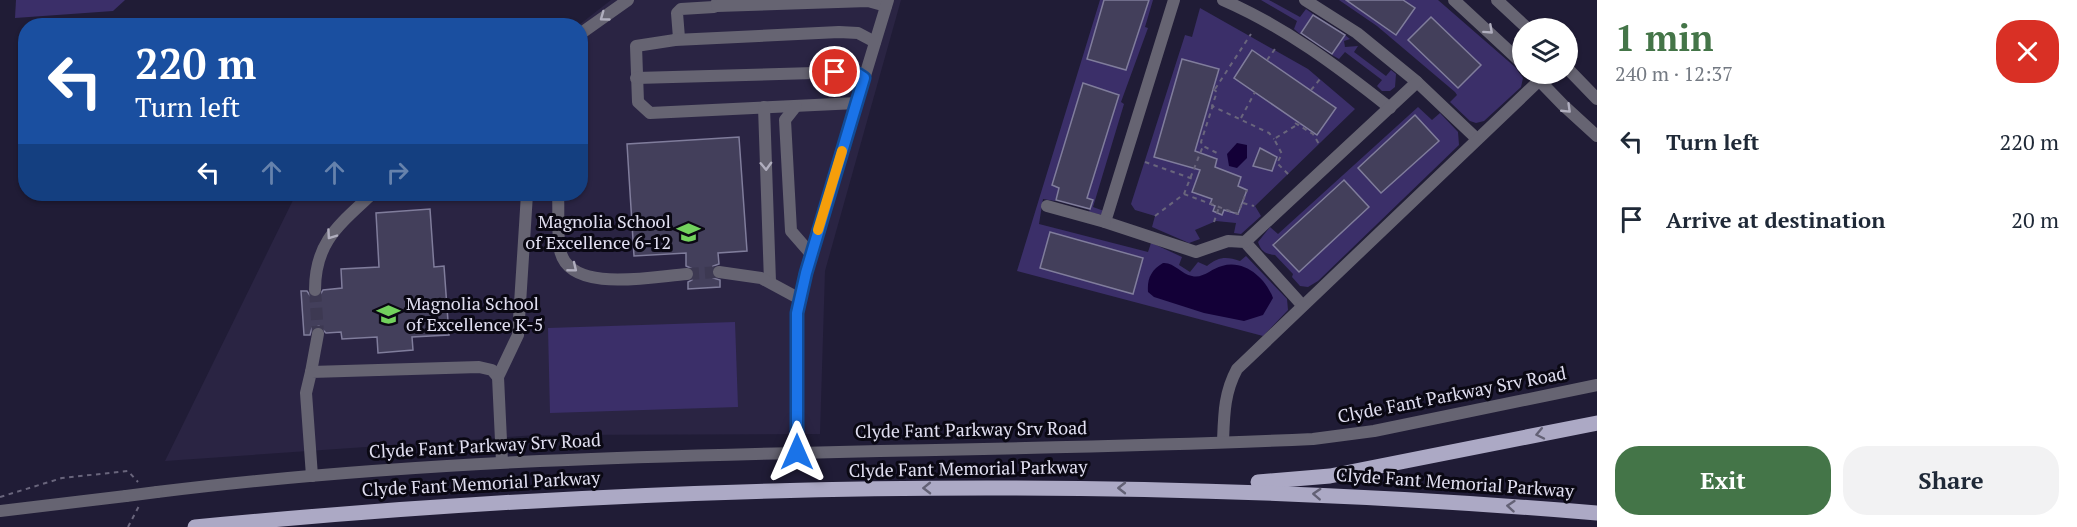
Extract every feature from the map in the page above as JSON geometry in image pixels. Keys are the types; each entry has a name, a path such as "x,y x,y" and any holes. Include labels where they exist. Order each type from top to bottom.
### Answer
{"main road":[{"path":"1185,489 1330,476 1597,423"},
{"name":"Clyde Fant Memorial Parkway","path":"195,527 360,511 602,496 1005,487 1185,489 1353,496 1597,513"}],"street":[{"path":"588,28 628,0"},
{"path":"1105,222 1174,0"},
{"path":"1222,0 1266,19 1348,74 1390,108"},
{"path":"1305,0 1357,33 1417,82 1477,139"},
{"path":"1454,0 1512,54"},
{"path":"1497,0 1516,18"},
{"path":"675,40 679,38 677,13 681,9 718,3 868,1 887,3 811,254 797,313 797,452"},
{"path":"857,103 650,113 639,102 636,46 675,40 839,32 858,33 875,42"},
{"path":"636,78 835,72 858,74 864,78"},
{"path":"1578,79 1597,99"},
{"path":"1245,242 1417,82"},
{"path":"1223,442 1228,384 1237,369 1302,304 1477,139 1531,84"},
{"path":"1547,84 1597,136"},
{"path":"796,106 785,120 791,231 811,254"},
{"path":"764,107 770,282"},
{"path":"315,290 315,273 320,253 332,232 365,201"},
{"path":"502,462 498,377 518,335 526,201"},
{"path":"558,201 560,251 564,260 576,272 603,280 687,274"},
{"path":"1047,206 1105,222 1196,252 1228,241 1245,242 1302,304"},
{"path":"719,272 761,278 800,299"},
{"path":"312,476 306,393 318,334"},
{"path":"311,372 480,367 492,370 498,377"},
{"name":"Clyde Fant Parkway Srv Road","path":"0,511 312,476 502,462 797,452 1223,442 1341,436 1597,385"}],"path":[{"path":"1155,216 1184,194 1203,146 1202,142 1213,105 1214,89 1251,34"},
{"path":"1267,60 1275,49"},
{"path":"1311,90 1320,79"},
{"path":"1240,118 1255,92"},
{"path":"1213,105 1269,133 1282,154 1277,163 1288,174"},
{"path":"1274,139 1295,123 1300,123"},
{"path":"1295,123 1313,134 1319,144"},
{"path":"1203,146 1217,153"},
{"path":"1145,162 1196,180"},
{"path":"1184,194 1238,214 1247,190"},
{"path":"1242,203 1254,206"},
{"path":"1214,222 1219,207"},
{"path":"0,497 62,478 128,471 138,479 139,489"},
{"path":"128,527 140,508 133,497"}],"shaded area":[{"path":"16,0 125,0 113,11 15,18"},
{"name":"Magnolia School of Excellence 6-12","path":"611,0 901,0 825,271 820,434 537,435 165,461 293,201 588,201 588,18"},
{"path":"1100,0 1104,0 1087,59 1126,70 1149,0 1153,0 1145,27 1148,28 1121,102 1124,104 1093,207 1104,211 1103,215 1089,212 1093,201 1059,190 1055,201 1043,199 1039,224 1148,252 1151,243 1182,257 1179,265 1190,272 1198,262 1207,266 1219,259 1230,258 1240,261 1246,256 1287,299 1288,310 1263,336 1017,271","holes":["1083,83 1119,95 1088,195 1052,185","1050,232 1143,258 1133,293 1040,267"]},
{"path":"1261,0 1269,0 1300,17 1306,9 1313,14 1300,34 1294,29 1297,21"},
{"path":"1339,0 1346,0 1396,35 1415,8 1403,0 1438,0 1512,64 1512,84 1522,84 1484,121 1476,123 1470,121 1450,102 1457,95 1377,26","holes":["1431,17 1481,65 1458,88 1409,40"]},
{"path":"1200,8 1308,69 1355,109 1255,206 1261,216 1241,234 1234,233 1236,223 1216,221 1195,230 1200,239 1189,243 1152,227 1155,216 1135,210 1131,204 1185,35 1192,37"},
{"path":"1345,35 1350,39 1344,41 1345,47 1358,46 1354,52 1386,76 1391,70 1396,74 1395,87 1390,91 1382,91 1377,86 1382,80 1345,52 1339,59 1332,55"},
{"path":"1418,107 1432,120 1440,113 1458,132 1459,145 1318,281 1308,287 1300,286 1292,277 1293,274 1275,255 1264,252 1261,248 1258,242 1270,227 1278,234","holes":["1415,116 1438,141 1381,193 1358,168","1343,180 1369,207 1299,272 1273,244"]},
{"path":"1237,143 1247,145 1247,158 1237,168 1229,166 1227,154"},
{"path":"1163,263 1171,264 1188,275 1196,277 1222,266 1239,265 1254,272 1265,284 1273,298 1263,315 1244,321 1204,313 1154,297 1148,292 1151,275"},
{"path":"735,322 738,407 550,413 548,328"}],"building":[{"path":"1104,0 1149,0 1126,70 1087,59"},
{"path":"1346,0 1403,0 1415,8 1396,35"},
{"path":"1313,15 1345,35 1332,54 1301,33"},
{"path":"1431,17 1481,65 1458,88 1408,40"},
{"path":"1252,50 1336,108 1317,135 1234,78"},
{"path":"1182,59 1219,69 1195,151 1217,159 1215,167 1241,177 1238,186 1247,190 1238,214 1224,210 1222,215 1213,211 1215,206 1210,204 1212,199 1192,192 1200,170 1154,157"},
{"path":"1083,83 1119,95 1087,198 1093,200 1090,209 1056,200 1059,188 1052,185"},
{"path":"1415,115 1439,141 1381,193 1358,168"},
{"path":"739,137 747,251 718,253 719,264 713,266 711,271 713,278 720,280 720,287 688,289 688,282 695,274 693,269 686,266 686,253 634,256 627,144"},
{"path":"1260,148 1277,157 1272,171 1253,166"},
{"path":"1344,180 1369,207 1299,272 1273,245"},
{"path":"430,209 434,267 444,266 449,335 412,337 413,350 378,353 377,337 342,339 341,332 326,333 319,326 312,328 310,335 304,335 301,291 307,291 311,297 318,298 323,290 342,288 341,269 379,267 376,213"},
{"path":"1050,232 1143,258 1133,294 1040,268"}],"tunnel":[{"path":"687,274 719,272"},
{"path":"315,290 318,334"}],"slow traffic":[{"path":"818,230 842,151"}],"place":[{"name":"Magnolia School of Excellence 6-12","path":"689,232"},
{"name":"Magnolia School of Excellence K-5","path":"388,314"}],"route":[{"path":"797,452 797,313 806,273 864,78 849,72 835,72"}]}
